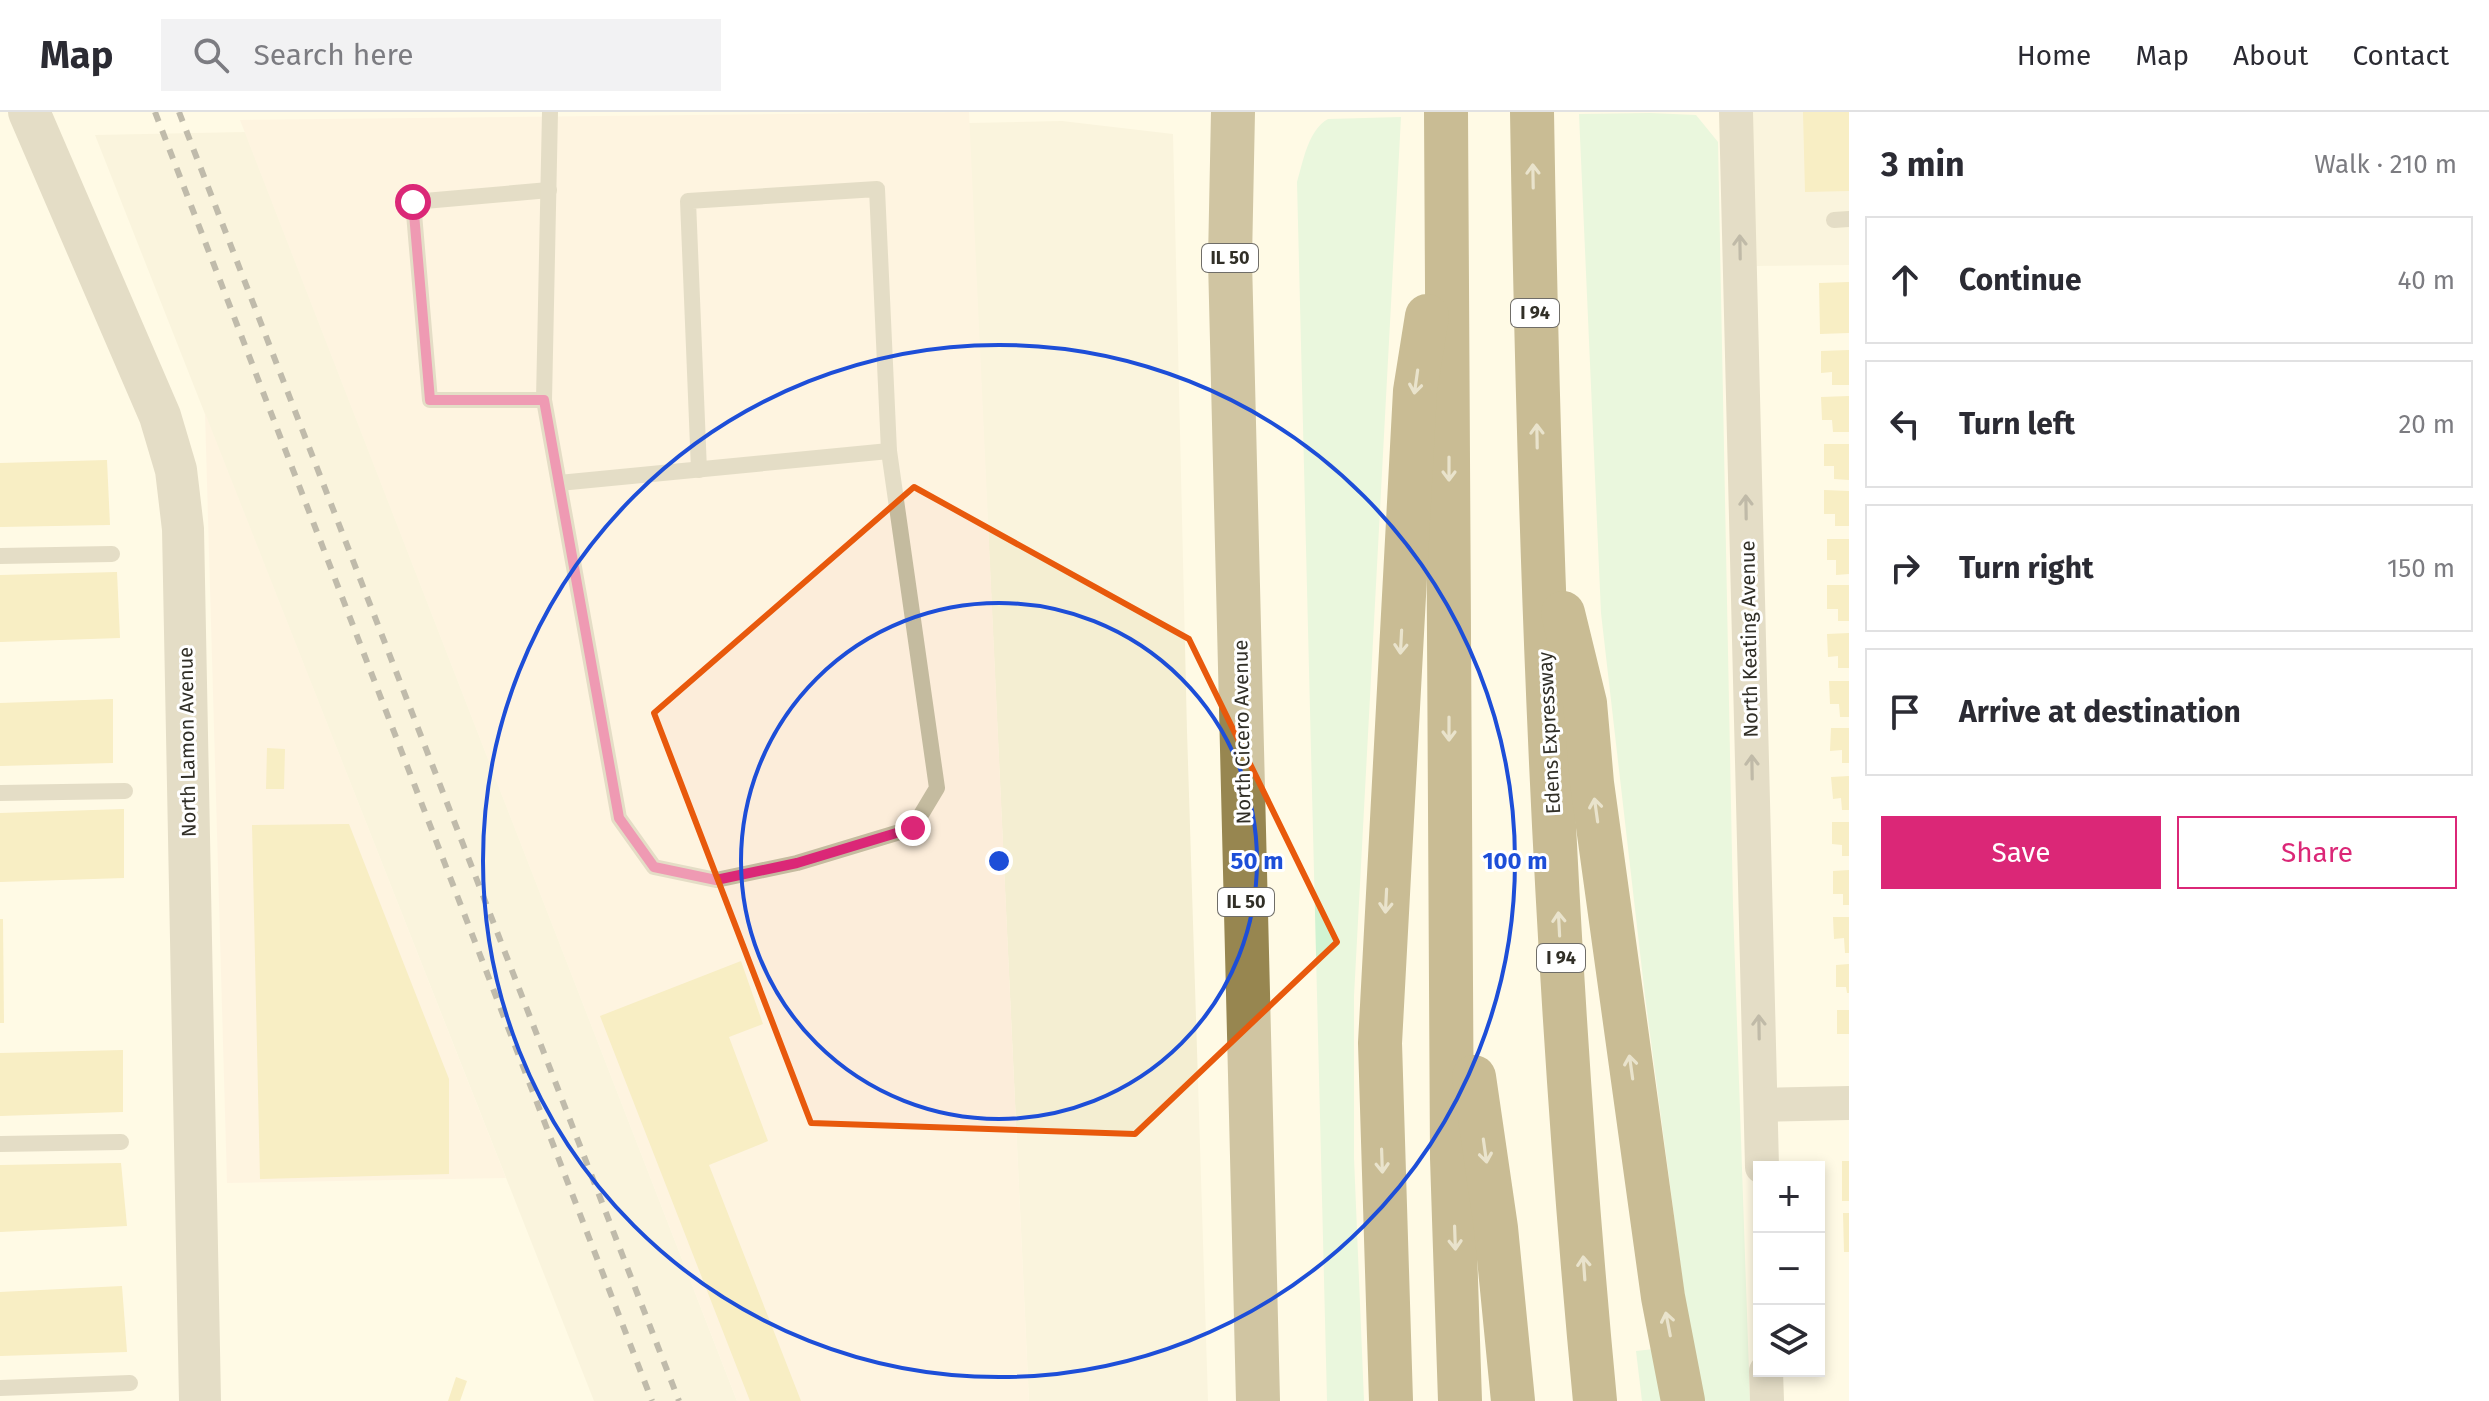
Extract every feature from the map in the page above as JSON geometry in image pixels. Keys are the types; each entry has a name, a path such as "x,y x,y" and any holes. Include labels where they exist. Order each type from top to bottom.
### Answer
{"highway":[{"path":"1446,112 1450,908 1460,1401"},
{"name":"Edens Expressway","path":"1532,112 1539,514 1562,973 1595,1401"},
{"path":"1391,1401 1380,1074 1383,950 1415,391 1448,195"},
{"path":"1539,514 1585,703 1594,799 1656,1250 1683,1401"},
{"path":"1450,908 1496,1228 1513,1401"}],"main road":[{"name":"North Cicero Avenue","path":"1233,112 1230,260 1258,1401"}],"street":[{"name":"North Lamon Avenue","path":"29,112 160,416 176,470 183,529 200,1401"},
{"name":"North Keating Avenue","path":"1736,112 1762,1161"},
{"path":"1761,1105 1849,1103"},
{"path":"1766,1377 1767,1401"}],"lane":[{"path":"550,112 544,400 619,818 654,867 716,880 797,863 913,828 937,788 889,451 877,189 688,201 699,470"},
{"path":"544,400 430,400 413,202 549,190"},
{"path":"559,483 889,451"},
{"path":"0,556 112,554"},
{"path":"0,793 125,791"},
{"path":"0,1144 121,1142"},
{"path":"0,1388 130,1383"}],"highlighted area":[{"path":"914,487 1189,639 1337,942 1135,1134 811,1123 654,713"}],"shaded area":[{"path":"969,112 1029,1401 737,1401 240,120"},
{"path":"1750,112 1849,112 1849,265 1754,266"},
{"path":"1062,121 1173,134 1187,731 1208,1401 1029,1401 969,123"},
{"path":"245,132 737,1401 594,1401 95,135"},
{"path":"205,413 506,1178 227,1183"}],"green space":[{"path":"1579,114 1696,115 1718,142 1733,907 1750,1401 1702,1401 1695,1375 1645,996 1601,613"},
{"path":"1401,117 1354,996 1354,1158 1364,1401 1327,1401 1297,182 1311,138 1328,119"},
{"path":"1654,1349 1665,1401 1642,1401 1636,1351"}],"building":[{"path":"1803,112 1849,112 1849,191 1805,192"},
{"path":"1849,282 1849,333 1820,334 1819,283"},
{"path":"1849,350 1849,385 1832,385 1832,372 1821,373 1821,351"},
{"path":"1849,396 1849,432 1833,432 1832,420 1822,420 1821,397"},
{"path":"1824,444 1849,444 1849,480 1834,479 1834,466 1824,466"},
{"path":"107,460 110,525 0,527 0,463"},
{"path":"1824,490 1849,491 1849,526 1835,526 1835,514 1824,514"},
{"path":"1827,539 1849,539 1849,574 1836,575 1836,560 1827,560"},
{"path":"117,572 120,638 0,642 0,575"},
{"path":"1827,585 1849,585 1849,621 1838,621 1838,609 1827,609"},
{"path":"1849,633 1849,668 1838,668 1838,656 1828,657 1827,634"},
{"path":"1829,681 1849,681 1849,717 1840,717 1839,704 1830,704"},
{"path":"113,699 113,763 0,766 0,703"},
{"path":"1831,728 1849,728 1849,763 1842,763 1842,750 1830,751"},
{"path":"267,748 285,749 284,789 266,789"},
{"path":"1849,776 1849,810 1842,810 1841,798 1833,799 1831,777"},
{"path":"124,809 124,878 0,882 0,813"},
{"path":"1832,822 1849,822 1849,856 1842,856 1842,845 1832,844"},
{"path":"349,824 449,1079 449,1174 260,1179 252,825"},
{"path":"1849,870 1849,905 1843,905 1843,894 1833,894 1833,871"},
{"path":"1833,917 1849,917 1849,953 1845,953 1844,938 1834,939"},
{"path":"0,919 3,919 4,1023 0,1023"},
{"path":"741,961 763,1024 729,1037 768,1141 709,1165 801,1401 750,1401 600,1016"},
{"path":"1849,964 1847,993 1846,987 1836,987 1836,965"},
{"path":"1837,1010 1849,1010 1849,1034 1837,1034"},
{"path":"123,1050 123,1112 0,1116 0,1053"},
{"path":"1842,1161 1849,1161 1849,1201 1842,1201"},
{"path":"121,1163 127,1226 0,1232 0,1165"},
{"path":"1843,1213 1849,1213 1849,1252 1844,1252"},
{"path":"122,1286 127,1352 0,1356 0,1292"},
{"path":"456,1377 467,1381 460,1401 448,1401"}],"railway":[{"path":"155,112 652,1401"},
{"path":"179,112 679,1401"}],"route":[{"path":"413,202 430,400 544,400 619,818 654,867 716,880 797,863 913,828"}]}
